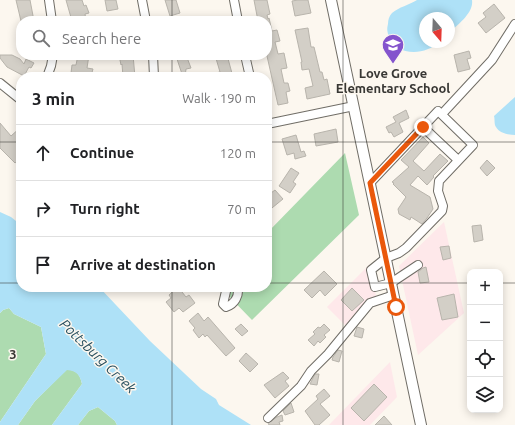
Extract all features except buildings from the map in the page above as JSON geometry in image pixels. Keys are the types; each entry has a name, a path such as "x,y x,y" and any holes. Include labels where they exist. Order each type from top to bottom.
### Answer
{"main road":[{"path":"331,0 421,425"}],"street":[{"path":"49,0 51,16"},
{"path":"142,0 145,16"},
{"path":"234,0 237,16"},
{"path":"442,114 492,60 515,24"},
{"path":"49,72 53,60"},
{"path":"153,60 154,72"},
{"path":"247,60 249,72"},
{"path":"0,83 16,96"},
{"path":"272,123 354,106"},
{"path":"370,183 438,111 473,145 439,181 438,191 443,206 442,211 406,248 386,258 371,270 375,287 391,284 418,265"},
{"path":"423,127 458,160"},
{"path":"226,292 223,304 226,307 232,305 237,298 238,292"},
{"path":"268,418 301,386 311,371 328,354 370,303 394,295"}],"shaded area":[{"path":"444,222 464,313 418,355 399,266"},
{"path":"370,264 376,296 346,326 327,307"},
{"path":"390,362 397,397 370,425 329,425"}],"green space":[{"path":"345,153 359,215 252,320 225,292 272,292 272,228"},
{"path":"9,308 14,314 41,327 46,354 0,422 0,313"},
{"path":"67,369 78,374 82,384 52,425 18,425 35,401"},
{"path":"98,407 115,421 117,425 78,425 89,411"}],"water":[{"path":"417,0 472,0 472,5 468,14 455,27 455,12 419,12 419,48 431,48 419,52 411,52 397,47 392,42 388,34 387,28 390,15 398,9"},
{"path":"515,97 515,135 510,135 497,129 494,116"},
{"name":"Pottsburg Creek","path":"0,212 16,221 16,292 104,292 150,341 201,389 216,399 219,405 251,425 117,425 115,421 98,407 89,411 78,425 52,425 82,384 78,374 67,370 35,401 18,425 0,425 0,422 46,354 41,327 14,314 9,308 0,313"}],"place":[{"name":"Love Grove Elementary School","path":"393,64"}],"route":[{"path":"396,307 370,183 423,127"}]}
